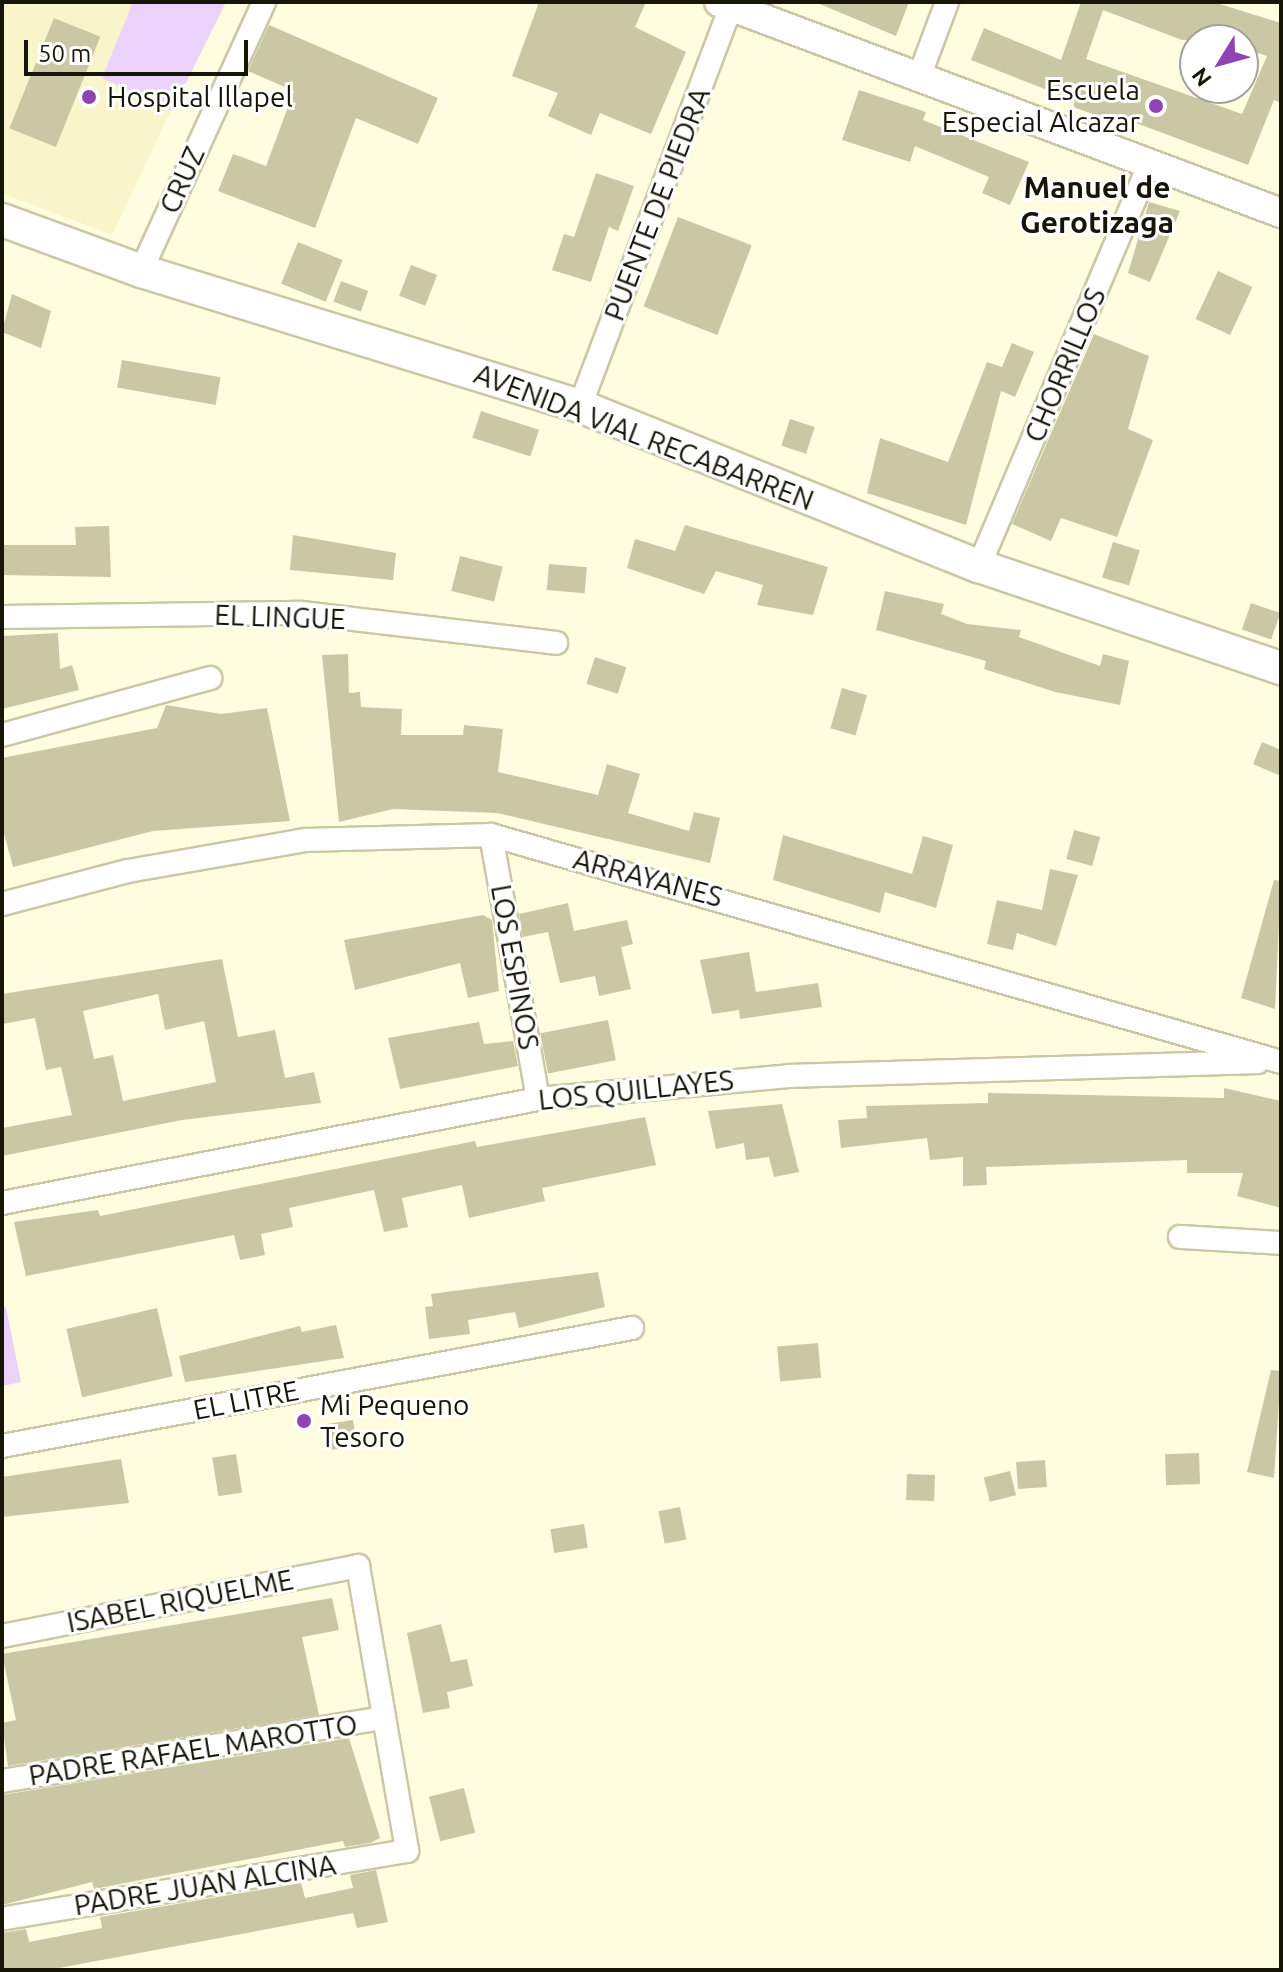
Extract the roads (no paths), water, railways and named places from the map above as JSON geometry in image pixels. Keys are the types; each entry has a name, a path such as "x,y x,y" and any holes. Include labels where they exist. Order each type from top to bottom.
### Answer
{"main road":[{"name":"AVENIDA VIAL RECABARREN","path":"2,220 141,271 580,406 979,566 1281,668"}],"street":[{"name":"CRUZ","path":"141,271 264,2"},
{"path":"919,77 947,2"},
{"path":"728,4 1281,213"},
{"name":"PUENTE DE PIEDRA","path":"580,406 728,4"},
{"name":"CHORRILLOS","path":"979,566 1150,164"},
{"name":"EL LINGUE","path":"2,617 302,613 556,643"},
{"path":"2,735 210,678"},
{"name":"ARRAYANES","path":"2,904 128,871 306,840 491,835 1280,1062"},
{"name":"LOS ESPINOS","path":"491,835 538,1099"},
{"name":"LOS QUILLAYES","path":"2,1203 538,1099 789,1076 1280,1062"},
{"path":"1180,1237 1281,1243"},
{"name":"EL LITRE","path":"2,1446 632,1328"},
{"name":"ISABEL RIQUELME","path":"2,1636 358,1566 384,1718"},
{"name":"PADRE RAFAEL MAROTTO","path":"2,1781 384,1718"},
{"name":"PADRE JUAN ALCINA","path":"2,1919 407,1851 384,1718"}],"place":[{"name":"Hospital Illapel","path":"89,97"},
{"name":"Escuela Especial Alcazar","path":"1156,106"},
{"name":"Mi Pequeno Tesoro","path":"304,1421"}],"district":[{"name":"Manuel de Gerotizaga","path":"1097,204"}]}
